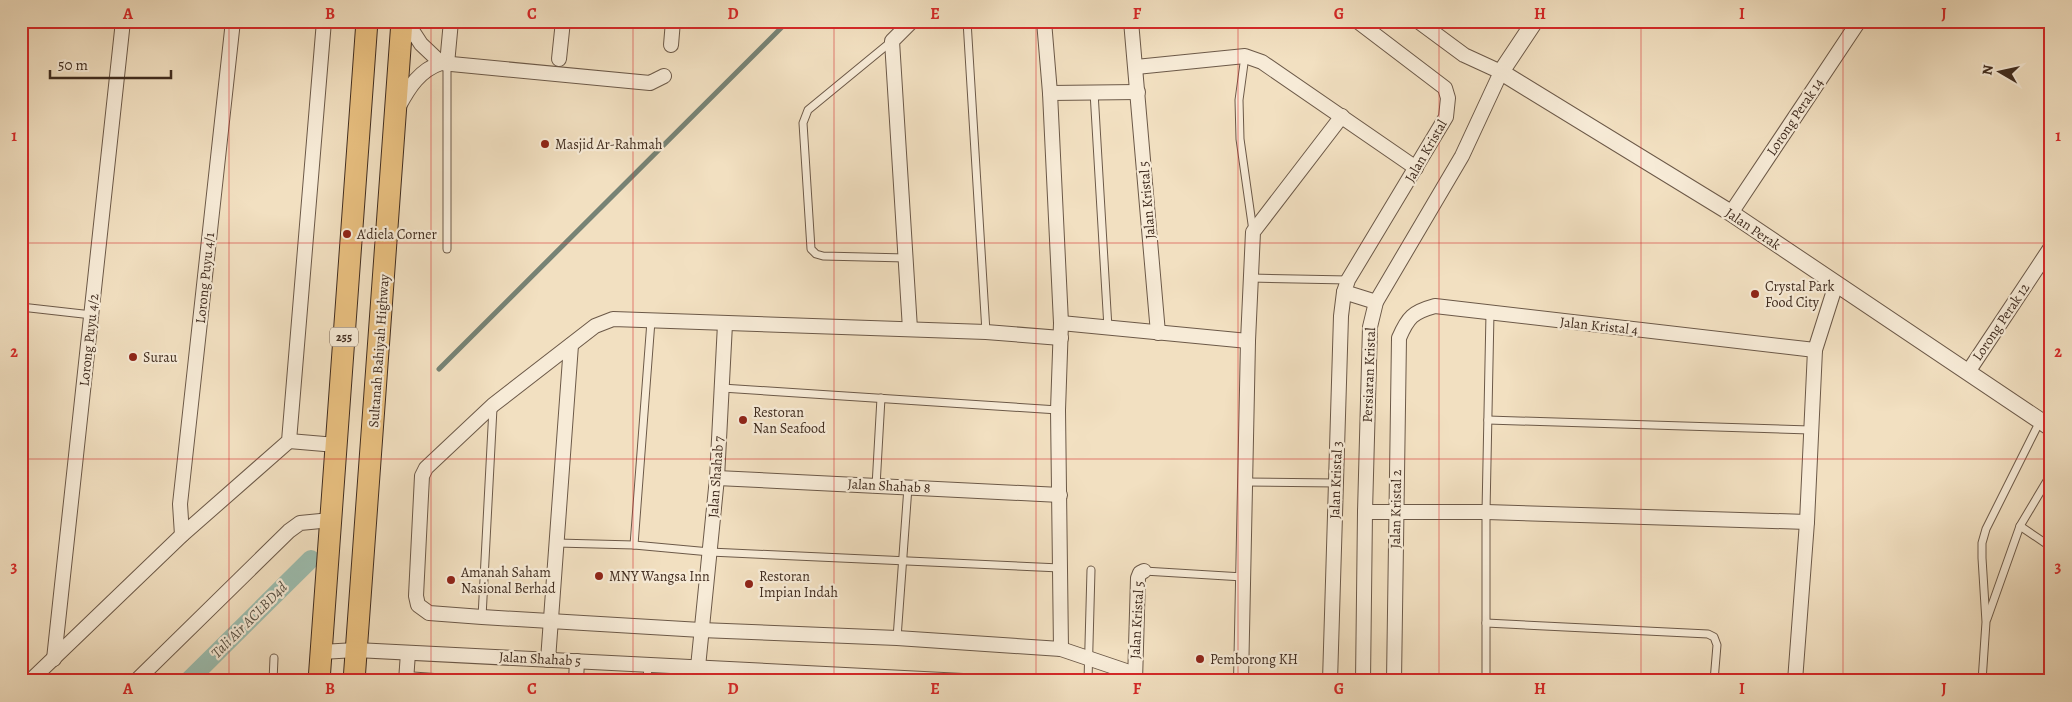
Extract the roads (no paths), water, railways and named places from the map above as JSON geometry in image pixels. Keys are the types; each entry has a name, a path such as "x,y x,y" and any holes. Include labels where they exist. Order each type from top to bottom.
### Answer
{"main road":[{"name":"255","path":"319,681 367,21"},
{"name":"Sultanah Bahiyah Highway","path":"354,681 402,21"}],"street":[{"name":"Lorong Puyu 4/2","path":"54,659 123,21"},
{"name":"Lorong Puyu 4/1","path":"182,535 180,504 233,21"},
{"path":"30,681 182,535 288,441 324,21"},
{"path":"406,21 421,44 444,64"},
{"path":"444,64 451,21"},
{"path":"559,58 563,21"},
{"path":"671,45 674,21"},
{"path":"910,329 892,41 912,21"},
{"path":"1044,21 1050,93 1061,323 1058,410 1061,649"},
{"path":"1131,21 1136,67 1245,56 1262,62 1416,168"},
{"name":"Jalan Kristal","path":"1346,286 1446,117 1448,98 1445,88 1357,21"},
{"path":"1418,21 1464,55 1502,72 1536,21"},
{"name":"Lorong Perak 14","path":"1731,213 1860,21"},
{"path":"395,113 408,90 420,75 429,67 444,64 650,83 664,76"},
{"name":"Jalan Kristal 5","path":"1136,67 1158,333"},
{"name":"Jalan Perak","path":"1502,72 1731,213 2046,425"},
{"name":"Persiaran Kristal","path":"1363,681 1370,327 1376,302 1462,156 1502,72"},
{"path":"1050,93 1138,92"},
{"path":"1241,681 1248,341 1253,232 1342,116"},
{"name":"Lorong Perak 12","path":"1968,372 2051,248"},
{"path":"1795,681 1815,350 1836,284"},
{"path":"1346,286 1376,302"},
{"name":"Jalan Kristal 3","path":"1330,681 1341,316 1346,286"},
{"name":"Jalan Kristal 4","path":"1400,338 1407,320 1420,310 1435,306 1815,350"},
{"path":"1061,338 986,332 613,319 595,326 493,405 426,468 422,476 416,596 418,605 429,612 482,617 701,630 897,638 1061,649 1135,678"},
{"path":"1061,323 1248,341"},
{"name":"Jalan Shahab 7","path":"698,668 717,478 725,324"},
{"name":"Jalan Kristal 2","path":"1394,681 1400,338"},
{"path":"548,660 572,345"},
{"path":"288,441 336,445"},
{"name":"Jalan Shahab 8","path":"717,478 1060,496"},
{"path":"1365,512 1486,512 1806,522"},
{"path":"136,681 289,531 300,523 331,520"},
{"name":"Jalan Kristal 5","path":"1135,678 1138,578 1140,573 1144,571"},
{"name":"Jalan Shahab 5","path":"321,652 356,650 577,661 698,668 732,675 963,681"},
{"path":"408,653 406,680 434,681"},
{"path":"576,681 577,661"}],"lane":[{"path":"967,21 986,332"},
{"path":"892,41 808,110 805,116 803,123 809,220 811,249 816,254 823,256 906,258"},
{"path":"1245,56 1239,100 1240,139 1253,232"},
{"path":"444,64 447,249"},
{"path":"1094,92 1108,328"},
{"path":"1251,278 1346,286"},
{"path":"21,307 92,315"},
{"path":"1486,681 1486,512 1490,313"},
{"path":"634,545 651,321"},
{"path":"722,388 1058,410"},
{"path":"876,486 881,398"},
{"path":"482,617 493,405"},
{"path":"1488,420 1810,430"},
{"path":"1982,681 1986,622 1982,543 1986,529 2046,425"},
{"path":"1986,622 2020,526 2051,474"},
{"path":"1246,482 1336,483"},
{"path":"897,638 908,487"},
{"path":"2020,526 2051,547"},
{"path":"557,543 634,545 710,552 1060,568"},
{"path":"1088,681 1091,570"},
{"name":"Jalan Kristal 5","path":"1144,571 1243,577"},
{"path":"1486,623 1708,634 1714,637 1716,645 1714,681"},
{"path":"272,681 274,658"},
{"path":"647,681 648,665"}],"waterway":[{"path":"439,369 788,21"},
{"name":"Tali Air ACLBD4d","path":"188,681 311,559"}],"place":[{"name":"Masjid Ar-Rahmah","path":"545,144"},
{"name":"A'diela Corner","path":"347,234"},
{"name":"Crystal Park Food City","path":"1755,294"},
{"name":"Surau","path":"133,357"},
{"name":"Restoran Nan Seafood","path":"743,420"},
{"name":"MNY Wangsa Inn","path":"599,576"},
{"name":"Amanah Saham Nasional Berhad","path":"451,580"},
{"name":"Restoran Impian Indah","path":"749,584"},
{"name":"Pemborong KH","path":"1200,659"}]}
